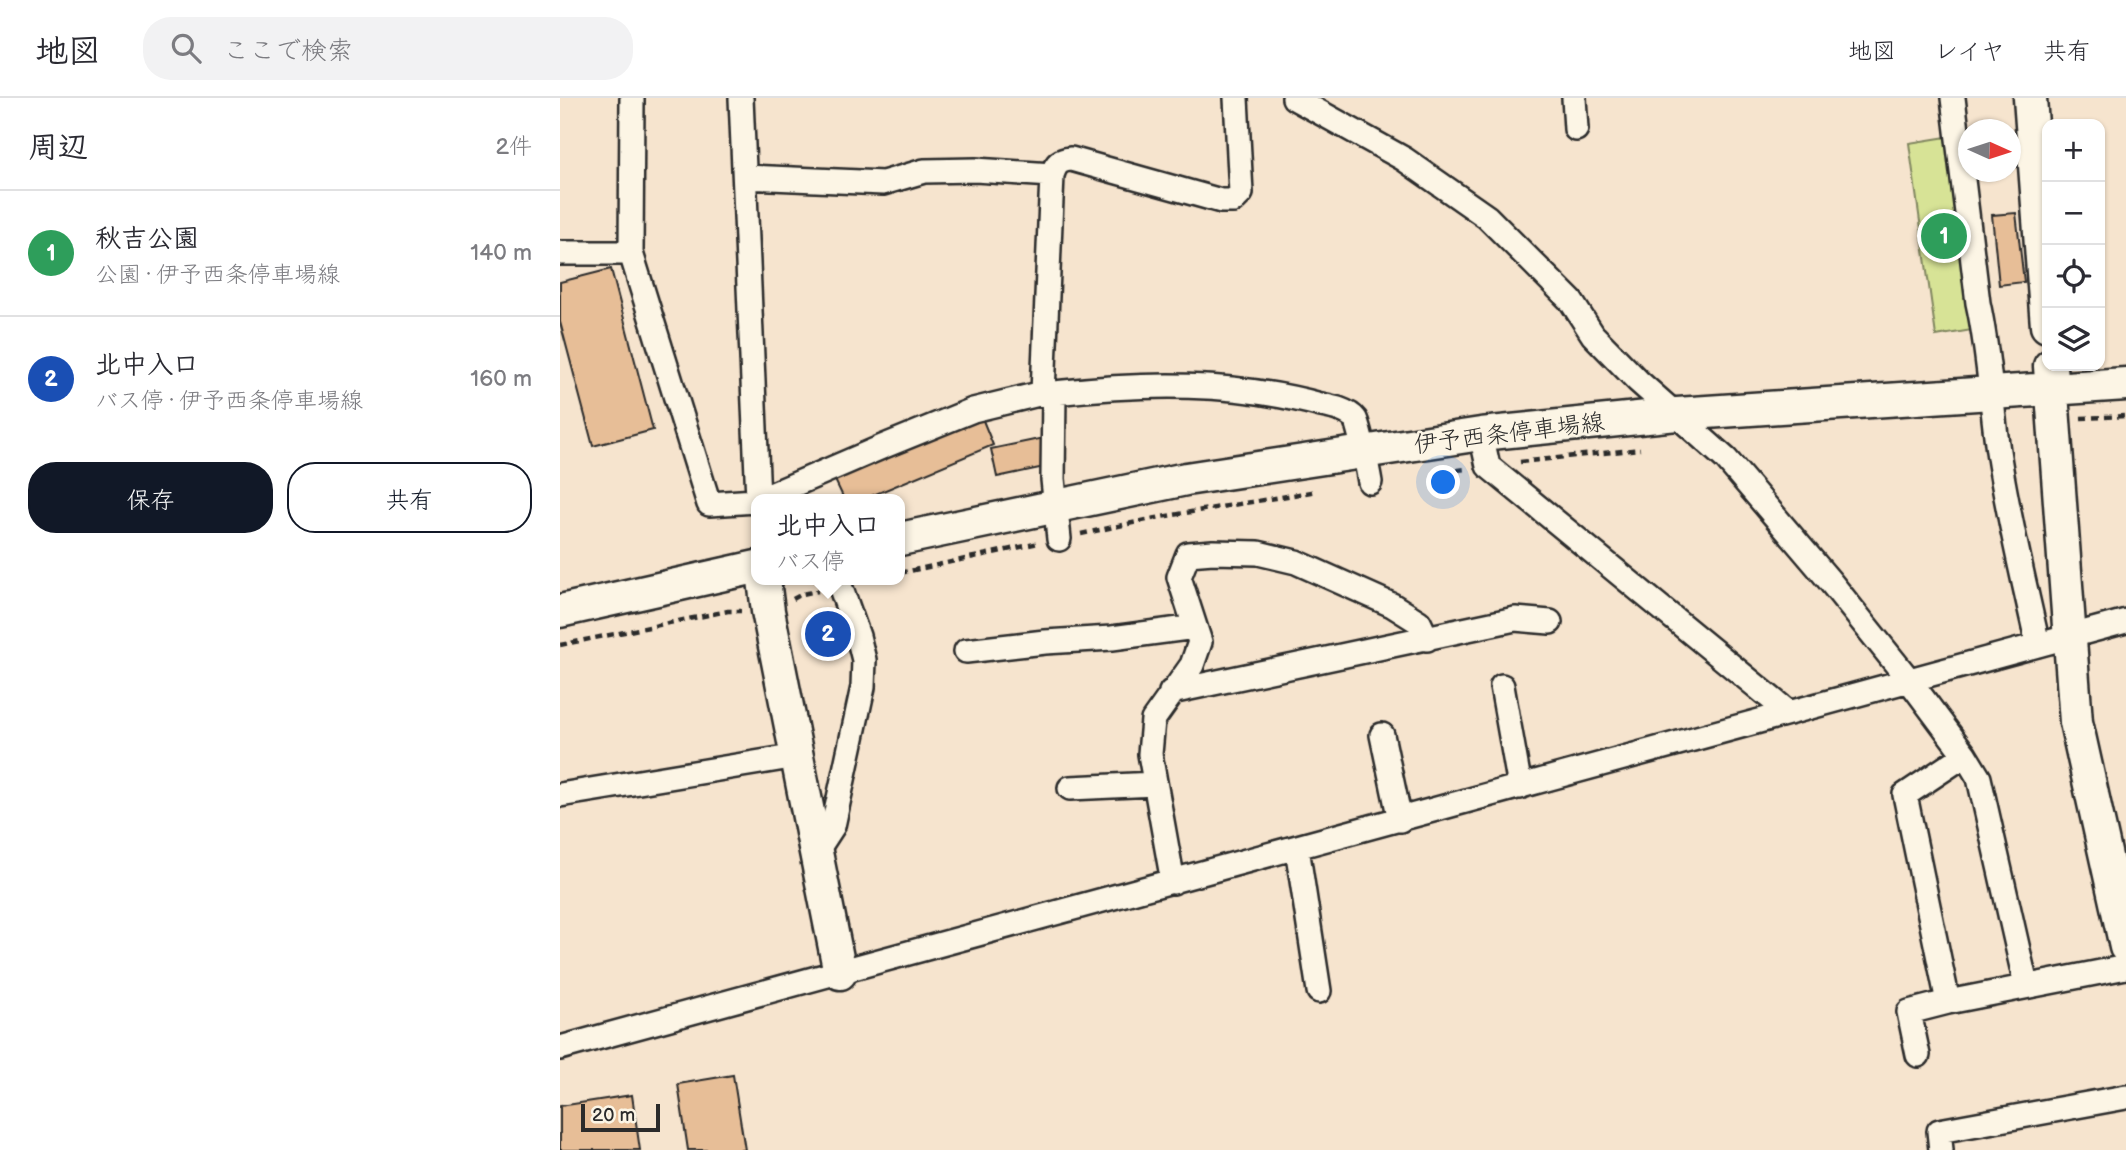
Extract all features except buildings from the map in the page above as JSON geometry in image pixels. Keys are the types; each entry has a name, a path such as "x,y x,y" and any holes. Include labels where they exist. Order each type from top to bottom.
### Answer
{"main road":[{"path":"2030,98 2046,308"},
{"name":"伊予西条停車場線","path":"905,538 1186,479 1481,433 1677,414 1991,393 2051,377 2126,384"},
{"path":"2051,377 2076,722 2126,947"},
{"path":"560,611 751,569"},
{"path":"765,585 840,973"}],"street":[{"path":"632,98 631,253 709,504 751,501"},
{"path":"741,98 759,494"},
{"path":"1059,539 1049,393 1052,174 1055,165 1062,160 1071,159 1221,201 1233,201 1241,193 1236,98"},
{"path":"1294,98 1404,159 1487,217 1572,301 1593,335 1638,381 1726,459 1829,580 1909,680 1979,778 2026,985"},
{"path":"1574,98 1576,129"},
{"path":"1954,98 1978,303 1985,333 2006,504 2038,645"},
{"path":"746,177 883,183 924,172 975,170 1052,174"},
{"path":"560,253 631,253"},
{"path":"773,494 973,410 1049,393 1183,385 1248,390 1298,399 1345,412 1355,419 1370,482"},
{"path":"1481,433 1488,466 1789,713"},
{"path":"1173,882 1150,754 1153,720 1192,665 1200,642 1179,577 1188,554 1258,554 1296,562 1392,605 1419,622 1427,639"},
{"path":"816,852 833,826 863,687 864,660 840,585"},
{"path":"1171,692 1515,619 1550,622"},
{"path":"560,1048 2126,621"},
{"path":"966,651 1112,638 1195,627"},
{"path":"1502,686 1520,787"},
{"path":"1382,735 1400,820"},
{"path":"1948,1002 1905,794 1965,755"},
{"path":"560,795 797,756"},
{"path":"1070,788 1155,784"},
{"path":"1297,848 1319,991"},
{"path":"1918,1055 1909,1012 2026,985 2126,967"},
{"path":"1941,1150 1939,1131 2126,1097"}],"path":[{"path":"560,645 729,611 768,611 802,594 832,585"}],"green space":[{"path":"1953,136 1978,329 1936,336 1909,143"}],"place":[{"name":"秋吉公園","path":"1944,236"},
{"name":"北中入口","path":"828,634"}]}
